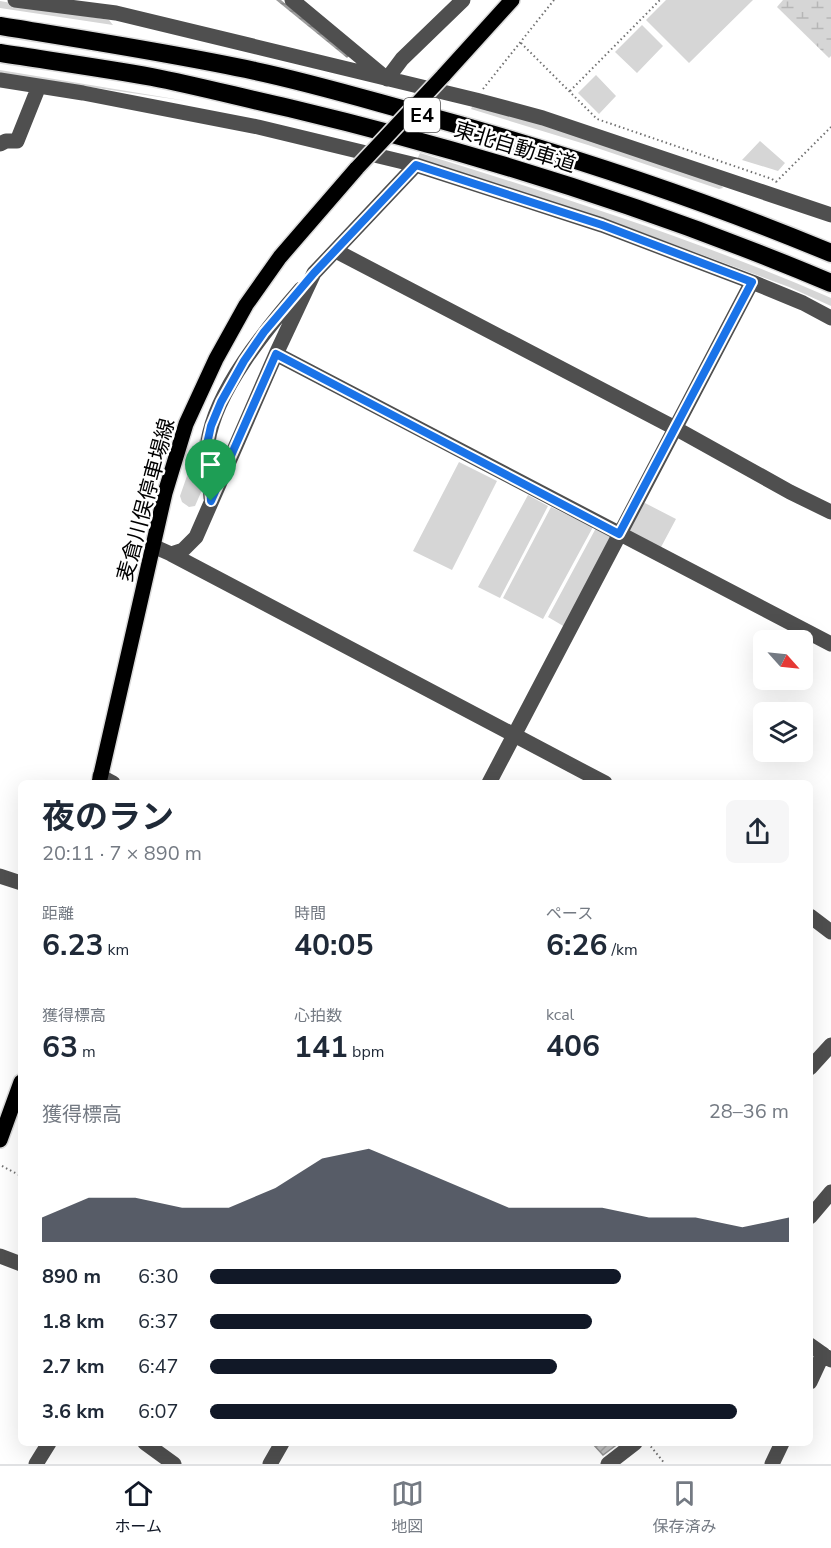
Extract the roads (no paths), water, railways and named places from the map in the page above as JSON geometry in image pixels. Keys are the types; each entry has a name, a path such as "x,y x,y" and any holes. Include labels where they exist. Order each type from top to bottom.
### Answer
{"highway":[{"name":"東北自動車道","path":"0,26 157,52 258,72 490,133 626,175 831,253"},
{"name":"東北自動車道","path":"0,53 164,80 346,122 469,156 616,201 762,254 831,283"}],"main road":[{"name":"麦倉川俣停車場線","path":"104,780 172,465 186,424 216,359 246,305 280,257 357,168 512,0"},
{"path":"0,1140 18,1090"}],"street":[{"path":"15,0 118,6 387,79 476,100 775,188 831,215"},
{"path":"292,0 387,79"},
{"path":"387,79 402,59 462,0"},
{"path":"0,80 258,127 416,165 602,225 752,282 831,318"},
{"path":"0,144 6,141 17,141 39,86"},
{"path":"211,501 207,444 211,426 221,402 244,361 264,332 314,273 416,165"},
{"path":"336,251 831,512"},
{"path":"171,554 183,550 196,537 314,273"},
{"path":"491,780 752,282"},
{"path":"276,354 831,644"},
{"path":"153,546 598,780"},
{"path":"0,876 18,882"},
{"path":"813,918 831,932"},
{"path":"813,1065 831,1047"},
{"path":"813,1213 831,1192"},
{"path":"0,1256 18,1263"},
{"path":"813,1374 821,1353"},
{"path":"36,1464 47,1446"},
{"path":"149,1446 174,1464"},
{"path":"270,1464 280,1446"},
{"path":"608,1464 631,1446"},
{"path":"772,1464 781,1446"}]}
